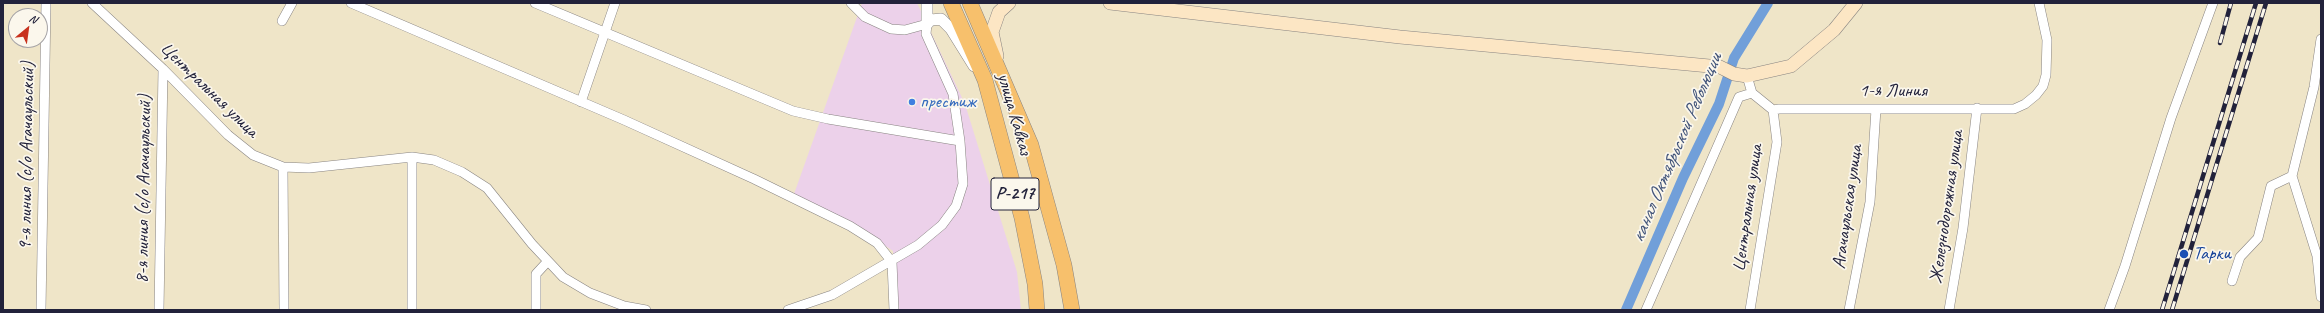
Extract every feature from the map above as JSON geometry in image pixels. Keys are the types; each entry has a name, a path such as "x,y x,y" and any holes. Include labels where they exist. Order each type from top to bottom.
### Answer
{"highway":[{"name":"улица Кавказ","path":"951,3 985,80 1022,218 1035,284 1037,310"},
{"path":"970,3 1031,145 1064,265 1072,310"}],"main road":[{"path":"1001,76 992,32 999,12 1010,3"},
{"path":"1110,3 1392,37 1720,67 1740,75 1791,66 1834,30 1856,3"}],"street":[{"name":"9-я линия (с/о Агачаульский)","path":"41,310 46,3"},
{"name":"Центральная улица","path":"92,3 163,69 228,135 253,155 283,167 309,168 412,157 434,160 462,172 487,188 563,277 590,293 624,306 646,310"},
{"path":"282,21 292,3"},
{"path":"351,3 581,102 754,179 850,226 877,243 892,262 894,310"},
{"path":"535,3 793,111 828,119 960,141"},
{"path":"581,102 604,31 615,3"},
{"path":"851,3 865,17 891,29 905,30 927,24 930,20 941,19 951,29 966,56 985,80"},
{"path":"788,310 832,295 892,262 918,245 942,225 956,206 964,184 960,141 953,94 926,34 927,3"},
{"name":"1-я Линия","path":"1773,110 2014,108 2025,104 2036,95 2043,86 2046,75 2047,40 2039,3"},
{"path":"2109,310 2125,266 2171,118 2213,3"},
{"path":"2321,39 2314,88 2292,176 2317,256 2321,297"},
{"name":"8-я линия (с/о Агачаульский)","path":"159,310 163,69"},
{"path":"1740,75 1752,93 1773,110"},
{"path":"1646,310 1739,97 1752,93"},
{"name":"Железнодорожная улица","path":"1949,310 1963,228 1977,108"},
{"name":"Агачаульская улица","path":"1849,310 1870,202 1876,109"},
{"name":"Центральная улица","path":"1750,310 1776,142 1773,110"},
{"path":"412,157 412,310"},
{"path":"283,167 284,310"},
{"path":"2232,281 2240,257 2258,238 2271,186 2292,176"},
{"path":"536,310 536,274 548,261"}],"shaded area":[{"path":"862,3 917,3 965,104 1017,272 1021,310 897,310 893,251 845,219 794,194"}],"waterway":[{"name":"канал Октябрьской Революции","path":"1626,310 1683,178 1719,104 1734,58 1768,3"}],"railway":[{"path":"2220,43 2231,3"},
{"path":"2162,310 2256,3"},
{"path":"2172,310 2266,3"}],"place":[{"name":"престиж","path":"912,102"},
{"name":"Тарки","path":"2184,254"}]}
